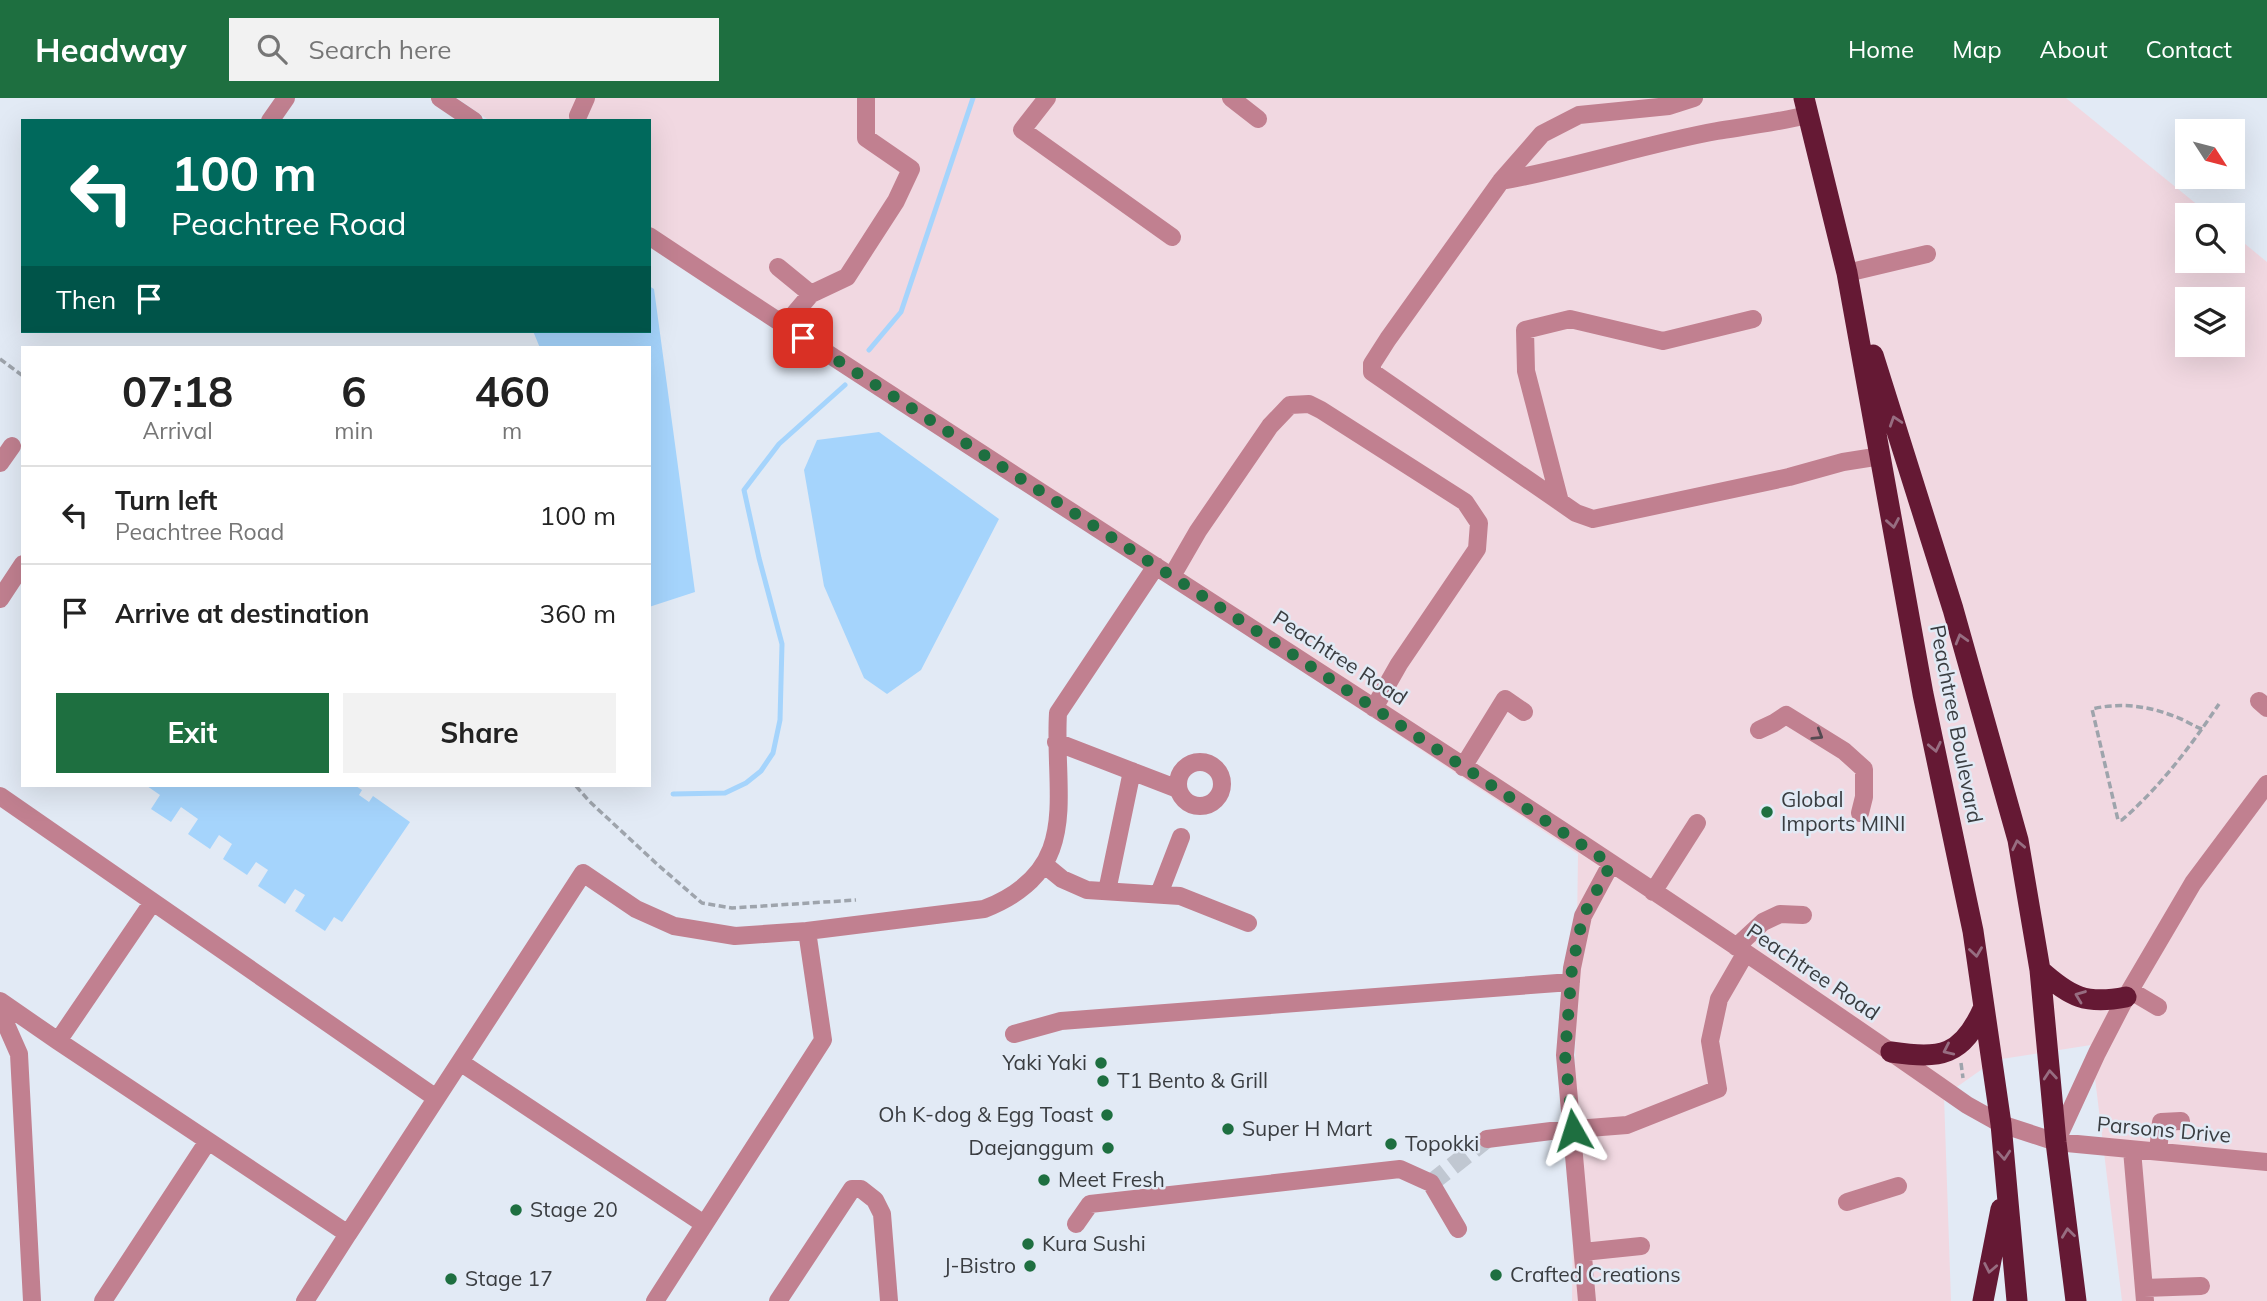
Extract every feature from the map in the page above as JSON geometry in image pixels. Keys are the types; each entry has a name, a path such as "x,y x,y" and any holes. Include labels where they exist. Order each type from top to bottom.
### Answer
{"highway":[{"name":"Peachtree Boulevard","path":"1806,107 1847,273 1923,694 1973,931 2001,1124 2017,1301"},
{"name":"Peachtree Boulevard","path":"1847,273 1914,480 2018,840 2040,970 2056,1142 2076,1301"},
{"path":"2040,970 2059,987 2085,1000 2105,1002 2128,994"},
{"path":"1891,1052 1931,1056 1950,1051 1971,1032 1984,1007"},
{"path":"1983,1301 2006,1186"}],"street":[{"path":"271,119 286,98"},
{"path":"440,98 460,104 472,119"},
{"path":"578,116 586,98"},
{"path":"784,326 811,294 847,277 895,201 911,169 866,138 866,98"},
{"path":"1046,98 1022,130 1171,237"},
{"path":"1231,98 1258,119"},
{"path":"1694,98 1668,106 1579,107 1542,134 1501,181 1383,347 1372,364 1371,372 1576,513 1592,519 1789,477 1843,462 1881,456"},
{"path":"1501,181 1717,131 1768,124 1806,107"},
{"name":"Peachtree Road","path":"651,237 1374,708 1740,950 1967,1105 2001,1124"},
{"path":"1847,273 1927,254"},
{"path":"778,267 811,294"},
{"path":"1560,502 1526,371 1525,330 1570,319 1663,341 1753,319"},
{"path":"1172,576 1198,531 1270,426 1290,405 1309,404 1321,410 1465,502 1479,523 1477,549 1399,664 1374,708"},
{"path":"0,463 12,446"},
{"path":"304,1301 583,873 636,909 674,926 735,936 807,931 984,909 1006,900 1030,882 1045,865 1053,846 1059,815 1056,742 1058,713 1156,566"},
{"path":"0,599 21,567"},
{"path":"1463,767 1505,699 1524,712"},
{"path":"1759,730 1786,715 1844,751 1864,769 1864,797 1860,813"},
{"path":"1056,742 1178,789"},
{"path":"1107,891 1132,771"},
{"path":"2056,1142 2128,994 2193,883 2267,784"},
{"path":"0,796 436,1098"},
{"path":"1653,892 1697,822"},
{"path":"1159,894 1181,837"},
{"path":"1587,1301 1565,1055 1571,982 1583,916 1611,864"},
{"path":"1045,865 1062,879 1087,890 1180,896 1248,923"},
{"path":"58,1041 152,902"},
{"path":"1487,1139 1627,1125 1718,1089 1710,1041 1719,999 1740,950 1763,922 1780,914 1803,915"},
{"path":"655,1301 823,1040 807,931"},
{"path":"1014,1034 1061,1020 1571,982"},
{"path":"2128,994 2158,1007"},
{"path":"0,1001 348,1234"},
{"path":"0,1011 19,1054 32,1301"},
{"path":"460,1062 704,1224"},
{"path":"2158,1152 2161,1122 2182,1121"},
{"name":"Parsons Drive","path":"2001,1124 2056,1142 2267,1162"},
{"path":"103,1301 208,1141"},
{"path":"2133,1150 2144,1295 2201,1286"},
{"path":"1076,1224 1090,1204 1400,1169 1431,1182 1458,1229"},
{"path":"1847,1202 1898,1186"},
{"path":"778,1301 852,1189 861,1189 875,1200 882,1214 889,1301"},
{"path":"1583,1252 1642,1246"}],"path":[{"path":"0,359 21,375"},
{"path":"2202,729 2176,717 2140,706 2122,705 2092,709 2118,820 2122,820 2161,784 2202,729 2219,704"},
{"path":"577,787 702,903 732,908 856,900"}],"shaded area":[{"path":"457,98 2066,98 2195,203 2175,203 2175,273 2245,273 2245,244 2267,262 2267,1301 2122,1301 2091,1045 1995,1060 1944,1096 1951,1301 1572,1301 1578,854 1008,476 651,231 651,119 487,119"}],"water":[{"path":"651,287 654,289 695,592 651,606 651,346 539,346 534,333 651,333"},
{"path":"879,432 999,519 921,670 887,694 864,678 824,586 804,470 817,440"},
{"path":"148,787 358,787 362,790 359,795 369,802 373,796 410,822 342,922 334,917 325,931 295,911 305,895 295,889 285,904 258,886 268,870 256,862 247,875 223,859 232,844 219,835 210,849 188,834 198,819 181,807 171,822 151,809 160,795"}],"waterway":[{"path":"869,350 901,312 973,98"},
{"path":"673,794 725,793 746,783 761,771 773,753 780,720 782,644 744,490 779,444 845,385"}],"tunnel":[{"path":"1431,1183 1487,1139"}],"place":[{"name":"Global Imports MINI","path":"1767,812"},
{"name":"Yaki Yaki","path":"1101,1063"},
{"name":"T1 Bento & Grill","path":"1103,1081"},
{"name":"Oh K-dog & Egg Toast","path":"1107,1115"},
{"name":"Super H Mart","path":"1228,1129"},
{"name":"Topokki","path":"1391,1144"},
{"name":"Daejanggum","path":"1108,1148"},
{"name":"Meet Fresh","path":"1044,1180"},
{"name":"Stage 20","path":"516,1210"},
{"name":"Kura Sushi","path":"1028,1244"},
{"name":"J-Bistro","path":"1030,1266"},
{"name":"Crafted Creations","path":"1496,1275"},
{"name":"Stage 17","path":"451,1279"}],"route":[{"path":"803,338 1611,864 1583,916 1572,968 1565,1055 1573,1130"}]}
